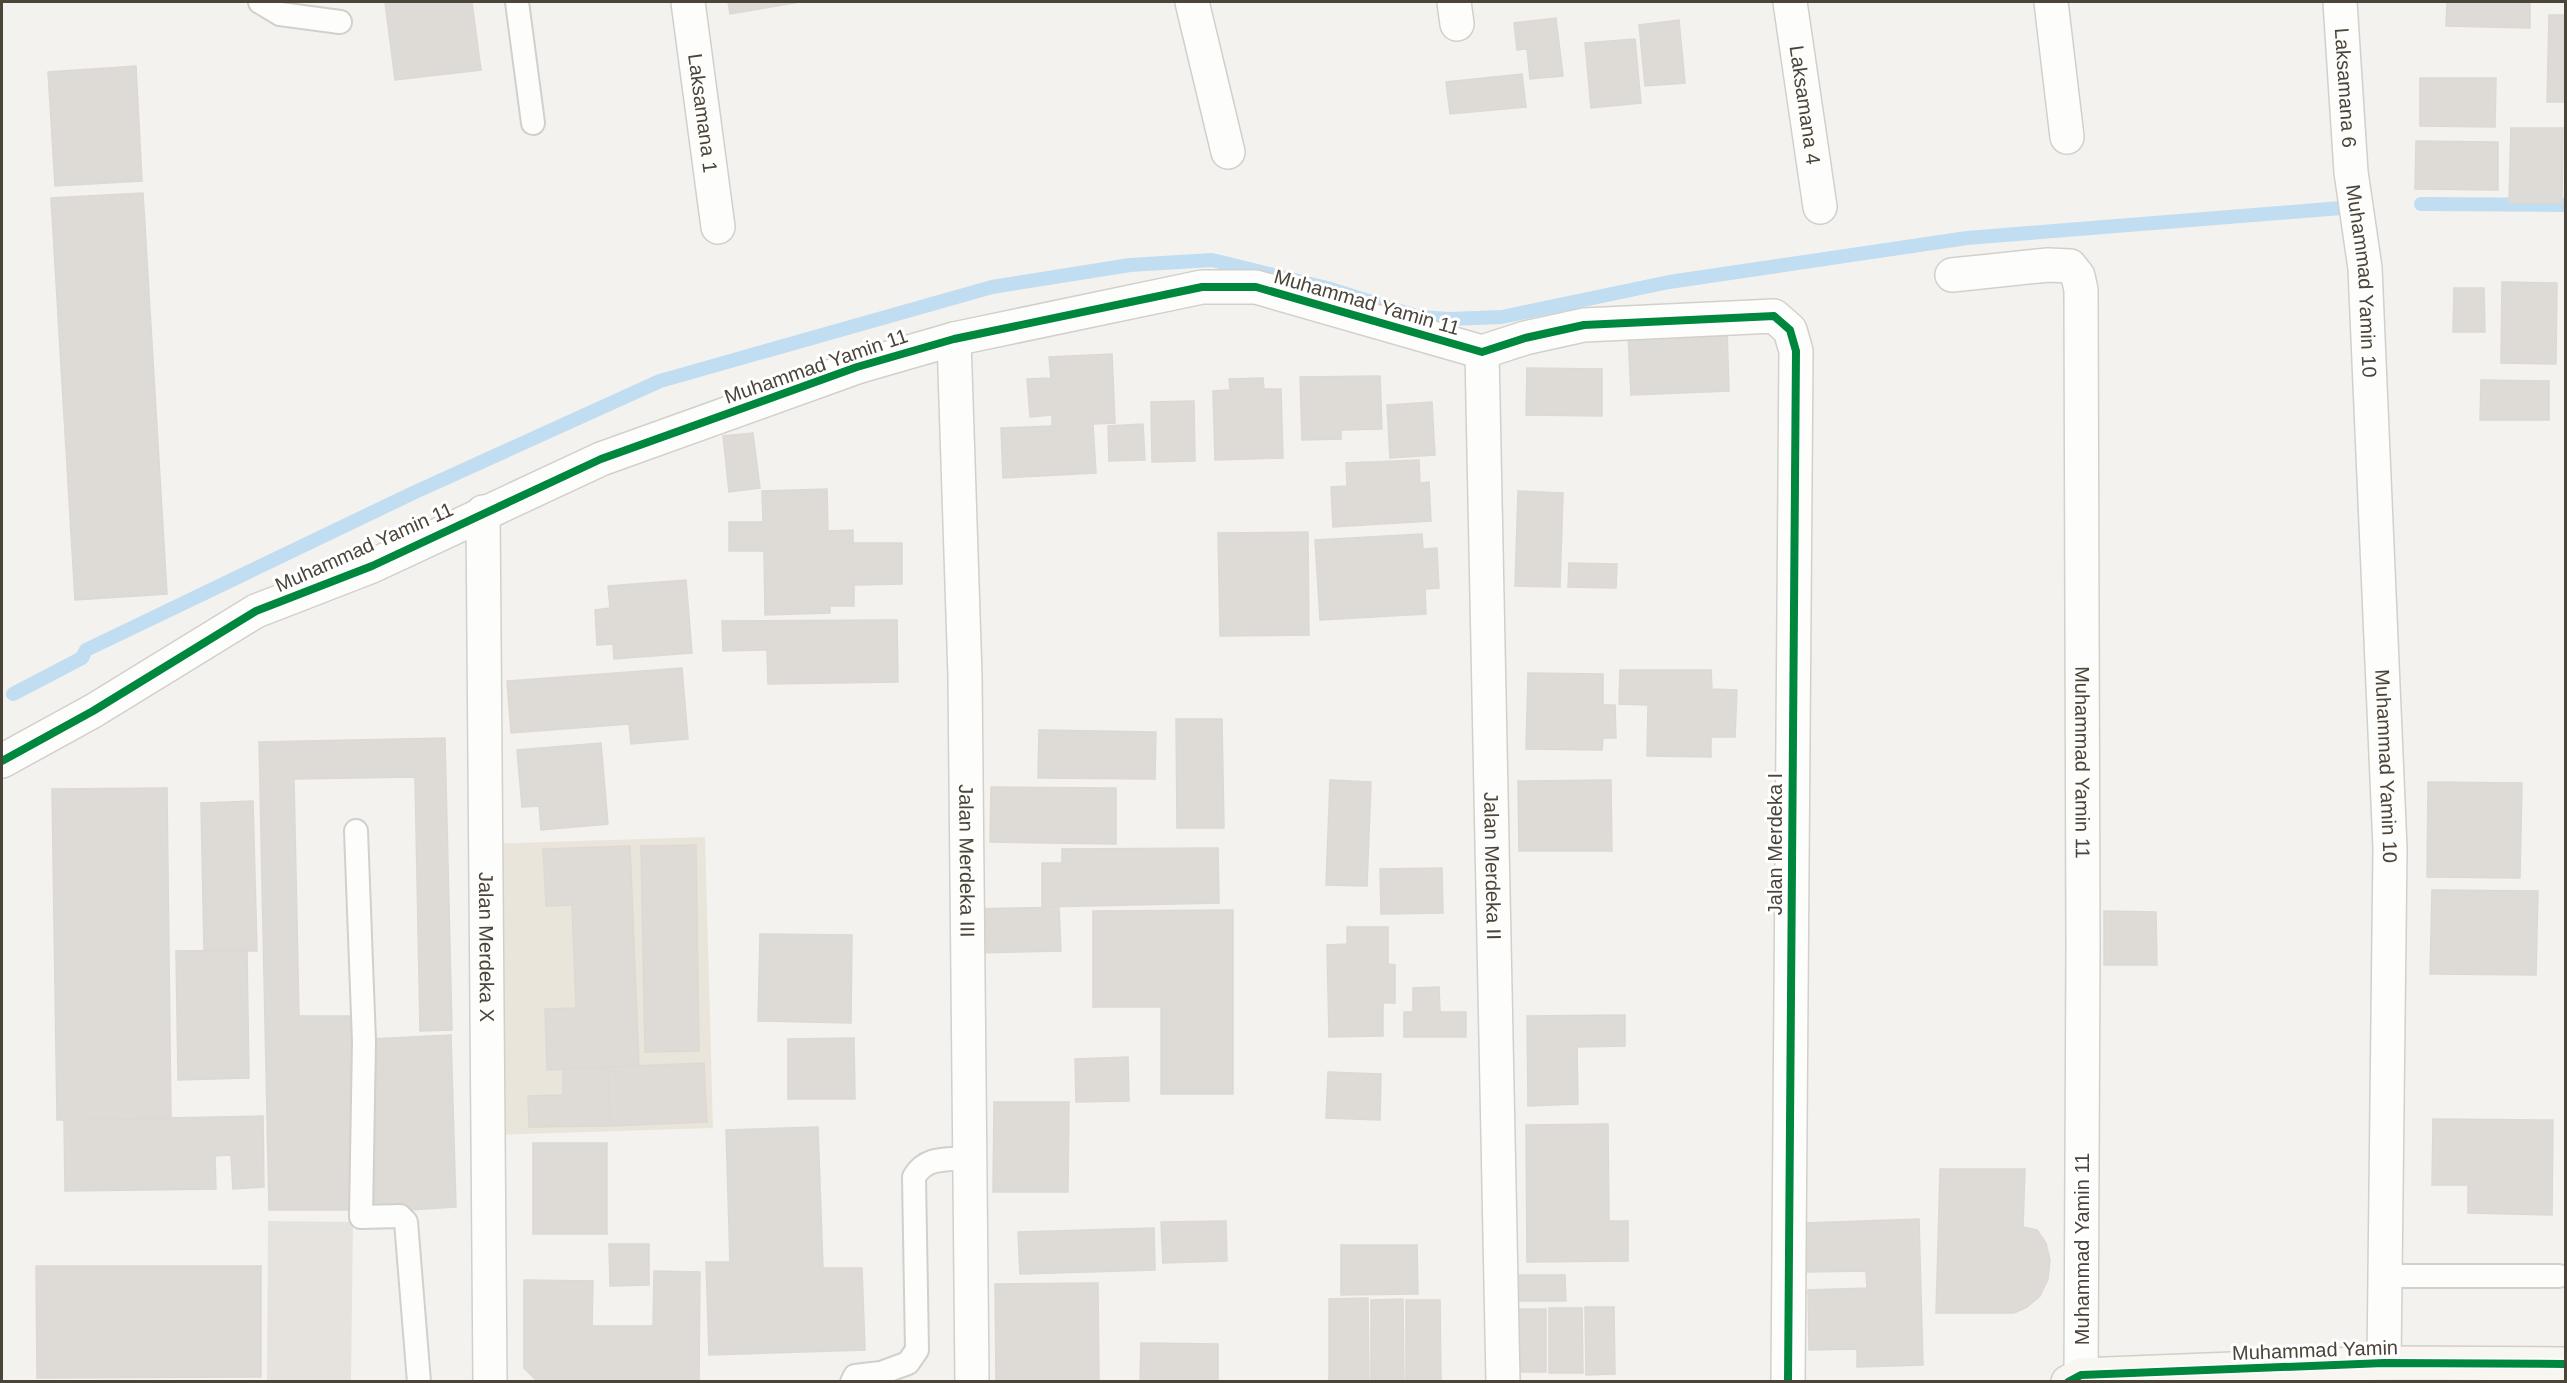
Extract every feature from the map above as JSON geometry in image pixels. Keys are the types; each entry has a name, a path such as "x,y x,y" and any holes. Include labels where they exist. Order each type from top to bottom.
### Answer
{"main road":[{"name":"Muhammad Yamin","path":"2077,1379 2384,1363 2565,1364"}],"street":[{"name":"Laksamana 1","path":"688,2 718,227"},
{"path":"1192,2 1228,152"},
{"name":"Laksamana 4","path":"1790,2 1820,207"},
{"path":"2051,2 2067,137"},
{"name":"Laksamana 6","path":"2340,2 2351,172"},
{"name":"Muhammad Yamin 10","path":"2351,172 2365,268 2390,848 2384,1363"},
{"name":"Muhammad Yamin 11","path":"1952,275 2048,265 2070,266 2078,276 2081,290 2083,911 2077,1379"},
{"name":"Muhammad Yamin 11","path":"2,761 93,711 256,611 372,566 483,512 601,459 857,367 954,339 1202,287 1256,287 1482,352 1525,338 1584,325 1774,316"},
{"name":"Jalan Merdeka I","path":"1774,316 1790,330 1796,351 1788,1382"},
{"name":"Jalan Merdeka III","path":"954,339 965,675 972,1382"},
{"name":"Jalan Merdeka II","path":"1482,352 1503,1382"},
{"name":"Jalan Merdeka X","path":"483,512 490,1382"}],"lane":[{"path":"260,2 280,14 340,22"},
{"path":"517,2 533,123"},
{"path":"356,831 364,1041 361,1217 400,1216 406,1222 419,1382"},
{"path":"852,1382 855,1376 881,1373 908,1363 916,1350 914,1177 919,1168 930,1161 969,1158"},
{"path":"2386,1276 2559,1276"}],"shaded area":[{"path":"705,837 713,1128 496,1135 484,844"},
{"path":"268,1221 353,1222 351,1381 267,1382"}],"building":[{"path":"385,2 472,2 481,70 395,80"},
{"path":"728,2 800,2 730,14"},
{"path":"2447,2 2530,2 2530,28 2446,26"},
{"path":"2549,15 2566,15 2566,102 2547,102"},
{"path":"1556,18 1563,76 1530,79 1527,49 1517,50 1514,23"},
{"path":"1679,20 1685,83 1645,86 1639,25"},
{"path":"1635,39 1641,103 1591,108 1585,43"},
{"path":"136,66 142,181 55,186 48,72"},
{"path":"1522,74 1526,107 1450,114 1446,82"},
{"path":"2420,78 2496,78 2495,127 2420,126"},
{"path":"2511,128 2563,128 2562,203 2509,203"},
{"path":"2416,141 2498,142 2498,190 2415,189"},
{"path":"143,193 167,594 75,600 51,198"},
{"path":"2502,282 2557,283 2556,364 2501,363"},
{"path":"2454,288 2484,288 2485,332 2453,332"},
{"path":"1727,327 1729,391 1631,395 1628,332"},
{"path":"1112,354 1115,423 1093,424 1096,473 1003,478 1001,428 1052,426 1052,415 1030,417 1027,379 1051,378 1049,357"},
{"path":"1527,368 1602,369 1602,416 1526,415"},
{"path":"1380,376 1382,429 1341,430 1341,439 1302,440 1300,377"},
{"path":"1263,378 1264,389 1281,389 1283,458 1215,460 1213,391 1230,390 1229,379"},
{"path":"2481,380 2549,381 2549,420 2480,420"},
{"path":"1194,401 1195,461 1152,462 1151,402"},
{"path":"1432,402 1435,455 1390,458 1387,405"},
{"path":"1143,424 1145,460 1109,461 1108,426"},
{"path":"753,433 760,488 729,492 723,436"},
{"path":"1419,460 1420,483 1429,482 1431,521 1333,527 1331,487 1347,486 1346,463"},
{"path":"827,489 828,531 853,530 853,543 902,543 902,584 854,585 854,606 830,606 830,613 765,615 764,551 729,551 729,522 763,522 762,491"},
{"path":"1518,491 1563,493 1560,587 1515,586"},
{"path":"1308,532 1309,635 1220,636 1218,533"},
{"path":"1422,534 1423,549 1437,548 1439,588 1425,589 1426,614 1320,620 1315,540"},
{"path":"1569,563 1617,564 1616,588 1568,587"},
{"path":"686,580 692,653 614,659 613,644 597,645 595,610 610,608 608,586"},
{"path":"897,620 898,682 768,684 767,650 723,651 722,621"},
{"path":"682,668 688,739 631,744 629,724 511,733 507,681"},
{"path":"1620,670 1711,670 1712,689 1737,690 1735,737 1711,737 1711,757 1647,756 1648,705 1619,704"},
{"path":"1528,673 1603,674 1603,705 1615,705 1616,738 1603,738 1602,750 1526,749"},
{"path":"1176,719 1222,719 1224,828 1177,828"},
{"path":"1039,730 1156,732 1155,779 1038,778"},
{"path":"445,738 452,1030 420,1031 415,777 294,779 299,1016 354,1016 358,1210 269,1210 259,742"},
{"path":"601,743 608,824 541,830 539,806 522,807 517,750"},
{"path":"1330,780 1371,782 1367,886 1326,885"},
{"path":"1611,780 1612,851 1519,851 1518,781"},
{"path":"2428,782 2522,783 2520,878 2427,877"},
{"path":"991,787 1116,788 1116,844 990,842"},
{"path":"167,788 171,1119 57,1120 52,789"},
{"path":"253,801 257,951 204,951 201,803"},
{"path":"696,845 699,1051 645,1052 641,846"},
{"path":"630,846 639,1066 547,1070 545,1009 576,1008 572,905 546,906 543,849"},
{"path":"1218,848 1219,903 1042,907 1042,863 1062,863 1062,849"},
{"path":"1442,868 1443,913 1381,914 1380,869"},
{"path":"2432,890 2538,891 2536,975 2430,974"},
{"path":"1059,907 1061,951 971,953 970,909"},
{"path":"1233,910 1233,1094 1161,1094 1161,1007 1093,1007 1093,911"},
{"path":"2104,911 2156,912 2157,965 2104,965"},
{"path":"1347,927 1388,927 1388,964 1395,965 1395,1003 1383,1003 1383,1036 1329,1037 1327,945 1347,944"},
{"path":"760,934 852,935 851,1023 758,1021"},
{"path":"247,950 249,1078 178,1080 176,951"},
{"path":"1439,987 1440,1012 1466,1012 1466,1037 1404,1037 1404,1012 1413,1012 1413,988"},
{"path":"1625,1015 1625,1046 1577,1047 1578,1104 1528,1106 1527,1016"},
{"path":"451,1035 456,1207 374,1212 371,1039"},
{"path":"854,1038 855,1099 788,1099 788,1039"},
{"path":"1128,1057 1129,1101 1076,1102 1075,1059"},
{"path":"704,1063 707,1122 610,1126 608,1067"},
{"path":"608,1067 610,1126 529,1127 528,1096 563,1095 563,1069"},
{"path":"1328,1072 1381,1074 1380,1120 1326,1118"},
{"path":"994,1102 1069,1102 1068,1192 993,1192"},
{"path":"263,1116 264,1187 233,1189 231,1155 215,1156 216,1189 65,1191 64,1120"},
{"path":"2433,1119 2553,1120 2552,1215 2468,1213 2468,1185 2432,1185"},
{"path":"1608,1124 1609,1221 1628,1221 1628,1261 1527,1262 1526,1125"},
{"path":"818,1127 823,1268 862,1268 865,1350 709,1355 706,1262 730,1262 726,1130"},
{"path":"533,1143 607,1143 607,1234 533,1234"},
{"path":"1940,1169 2025,1169 2023,1227 2037,1230 2046,1243 2050,1260 2048,1279 2040,1296 2027,1307 2014,1313 1936,1313"},
{"path":"1919,1219 1923,1365 1857,1367 1857,1349 1809,1350 1808,1290 1867,1288 1866,1271 1807,1272 1805,1223"},
{"path":"1226,1221 1227,1261 1163,1263 1161,1222"},
{"path":"1154,1228 1155,1270 1020,1274 1018,1232"},
{"path":"609,1244 649,1244 649,1285 610,1286"},
{"path":"1341,1245 1417,1245 1418,1294 1341,1295"},
{"path":"36,1266 261,1266 261,1377 37,1378"},
{"path":"654,1271 700,1272 699,1382 538,1382 524,1368 524,1280 593,1281 592,1326 653,1326"},
{"path":"1517,1275 1565,1275 1566,1301 1517,1301"},
{"path":"1098,1283 1099,1382 996,1382 995,1284"},
{"path":"1368,1298 1369,1382 1329,1382 1329,1299"},
{"path":"1403,1299 1404,1382 1371,1382 1371,1300"},
{"path":"1406,1300 1440,1300 1441,1382 1406,1382"},
{"path":"1585,1307 1614,1307 1615,1374 1586,1375"},
{"path":"1549,1308 1582,1308 1583,1373 1549,1373"},
{"path":"1515,1309 1546,1309 1546,1372 1516,1372"},
{"path":"1141,1343 1218,1344 1218,1382 1140,1382"}],"waterway":[{"path":"2421,204 2566,205"},
{"path":"13,694 82,658 86,650 413,493 660,381 992,287 1130,265 1212,260 1327,288 1419,317 1449,319 1502,317 1669,282 1967,238 2341,208"}],"cycle path":[{"path":"2,761 93,711 256,611 372,566 601,459 857,367 954,339 1202,287 1256,287 1482,352 1525,338 1584,325 1774,316 1790,330 1796,351 1788,1382"},
{"path":"2068,1382 2081,1375 2384,1363 2566,1364"}]}
